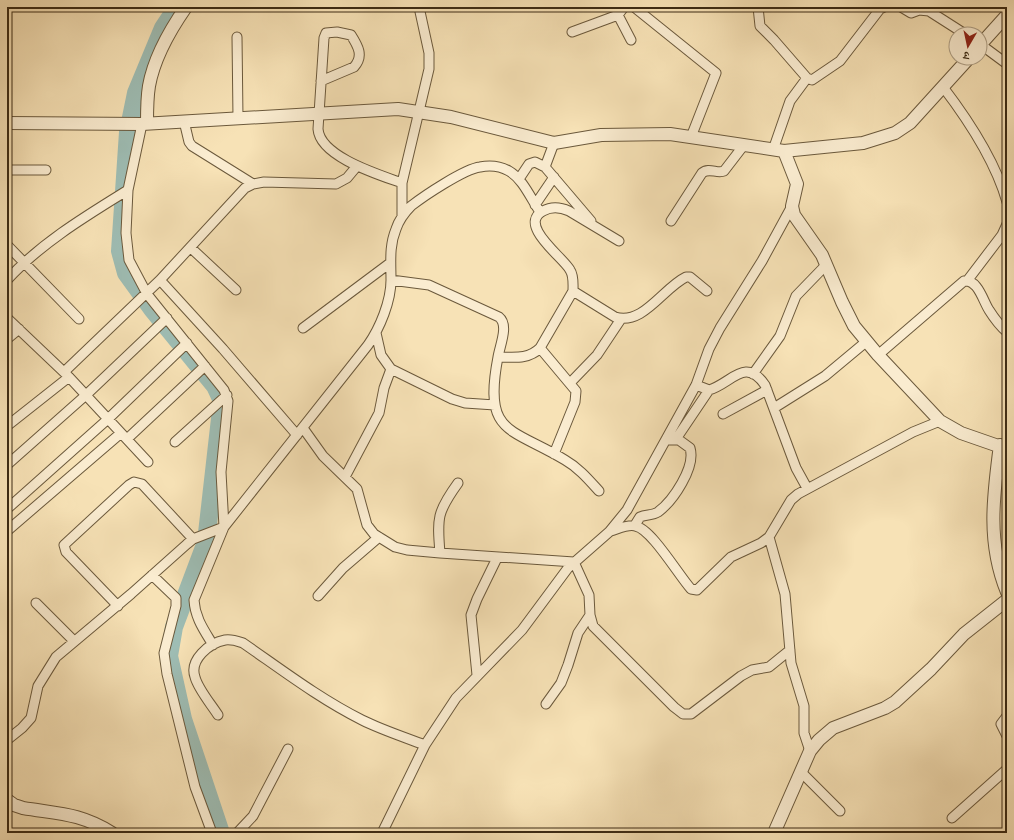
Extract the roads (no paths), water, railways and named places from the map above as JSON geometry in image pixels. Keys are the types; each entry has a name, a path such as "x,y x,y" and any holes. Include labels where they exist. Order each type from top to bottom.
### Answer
{"street":[{"path":"186,7 169,34 151,76 148,97 138,124 128,190 127,247 135,274 147,294 227,395 228,408 220,472 224,527"},
{"path":"402,216 402,183 429,69 429,53 419,7"},
{"path":"572,32 618,15 624,7"},
{"path":"634,7 716,73 691,137"},
{"path":"758,7 760,26 807,78 812,80 816,79 840,61 880,8"},
{"path":"901,7 911,13 919,10 929,11 952,26"},
{"path":"618,15 631,40"},
{"path":"988,35 1007,15"},
{"path":"321,80 354,66 358,62 360,52 351,36 337,32 326,33 321,80 319,136 323,142 357,166 402,183"},
{"path":"237,37 238,118"},
{"path":"988,50 1007,64"},
{"path":"7,123 138,124 386,109 420,111 554,143 601,135 626,133 670,134 778,151 864,143 895,133 910,123 962,66"},
{"path":"382,833 425,745 446,711 477,675 522,630 574,562 609,532 627,510 667,440 696,385 706,355 720,328 762,261 792,206 796,184 778,151 790,101 807,78"},
{"path":"943,87 965,116 982,146 1007,202"},
{"path":"184,121 189,142 192,146 252,184"},
{"path":"545,167 554,143"},
{"path":"671,220 702,173 708,170 724,171 744,145"},
{"path":"519,179 529,164 535,162 545,167 554,177 577,210 595,226 619,241"},
{"path":"7,426 66,374 147,294 245,188 252,184 277,182 336,184 347,178 357,166"},
{"path":"213,645 198,621 194,610 194,600 224,527 376,333 385,309 391,280 391,244 402,216 411,206 468,171 479,167 492,166 511,172 519,179 537,209"},
{"path":"7,170 46,170"},
{"path":"498,357 528,356 540,348 573,291 571,271 538,234 536,220 537,209 554,177"},
{"path":"7,280 23,262 55,238 128,190"},
{"path":"792,206 794,215 818,249 848,314 878,355 940,421 961,433 1004,447 993,503 993,536 998,564 1007,592"},
{"path":"537,209 560,207 577,210"},
{"path":"878,355 960,284 967,281 1002,235 1007,224"},
{"path":"7,245 79,319"},
{"path":"191,248 236,290"},
{"path":"303,328 390,263"},
{"path":"753,374 780,336 796,296 826,265"},
{"path":"573,291 621,319 635,316 686,277 690,278 707,290"},
{"path":"160,280 323,456 357,489 368,525 379,537 395,547 407,550 497,558 574,562"},
{"path":"391,280 429,285 503,320 504,326 494,376 495,405 498,415 506,428 574,466 599,491"},
{"path":"967,281 975,286 988,308 1007,332"},
{"path":"7,318 66,374 148,462"},
{"path":"7,465 86,395 167,318"},
{"path":"570,383 597,355 621,319"},
{"path":"7,340 18,329"},
{"path":"376,333 381,355 391,369 452,399 465,403 495,405"},
{"path":"774,408 825,376 867,341"},
{"path":"7,509 108,419 187,343"},
{"path":"540,348 576,392 575,402 554,454"},
{"path":"7,531 124,436 205,366"},
{"path":"345,477 379,413 384,388 391,369"},
{"path":"676,439 709,390 734,374 743,372 753,374 760,377 767,390 796,468 807,488"},
{"path":"696,385 709,390"},
{"path":"722,414 767,390"},
{"path":"175,442 227,395"},
{"path":"635,525 647,533 688,586 694,591 700,588 731,557 761,543 769,537 791,500 807,488 823,482 913,432 940,421"},
{"path":"609,532 635,525 640,517 659,511 681,484 688,468 691,451 687,444 676,439 667,440"},
{"path":"118,606 66,552 64,545 128,485 134,482 142,484 197,537"},
{"path":"440,553 438,529 440,510 458,483"},
{"path":"7,740 22,728 31,718 42,677 56,657 118,606 197,537 224,527"},
{"path":"318,596 343,568 379,537"},
{"path":"769,537 785,594 794,677 804,706 804,733 810,751"},
{"path":"477,675 471,615 476,599 497,558"},
{"path":"574,562 589,595 590,615 593,626 674,707 683,714 691,714 741,676 752,670 769,667 790,650"},
{"path":"152,575 176,598 176,606 164,653 167,674 195,787 212,833"},
{"path":"774,833 810,751 819,740 833,728 885,708 895,702 931,669 964,634 1007,600"},
{"path":"36,603 74,641"},
{"path":"546,704 561,683 578,633 590,615"},
{"path":"218,715 195,678 194,667 199,656 213,645 224,640 234,640 243,643 295,680 347,712 364,721 425,745"},
{"path":"1007,716 1001,724 1007,736"},
{"path":"239,832 253,816 288,749"},
{"path":"952,818 1007,769"},
{"path":"801,772 840,811"},
{"path":"7,800 14,805 23,808 82,817 96,823 112,833"}],"waterway":[{"path":"177,7 163,28 136,93 128,132 120,251 126,273 152,309 215,386 222,401 206,542 174,627 169,656 183,719 221,833"}]}
